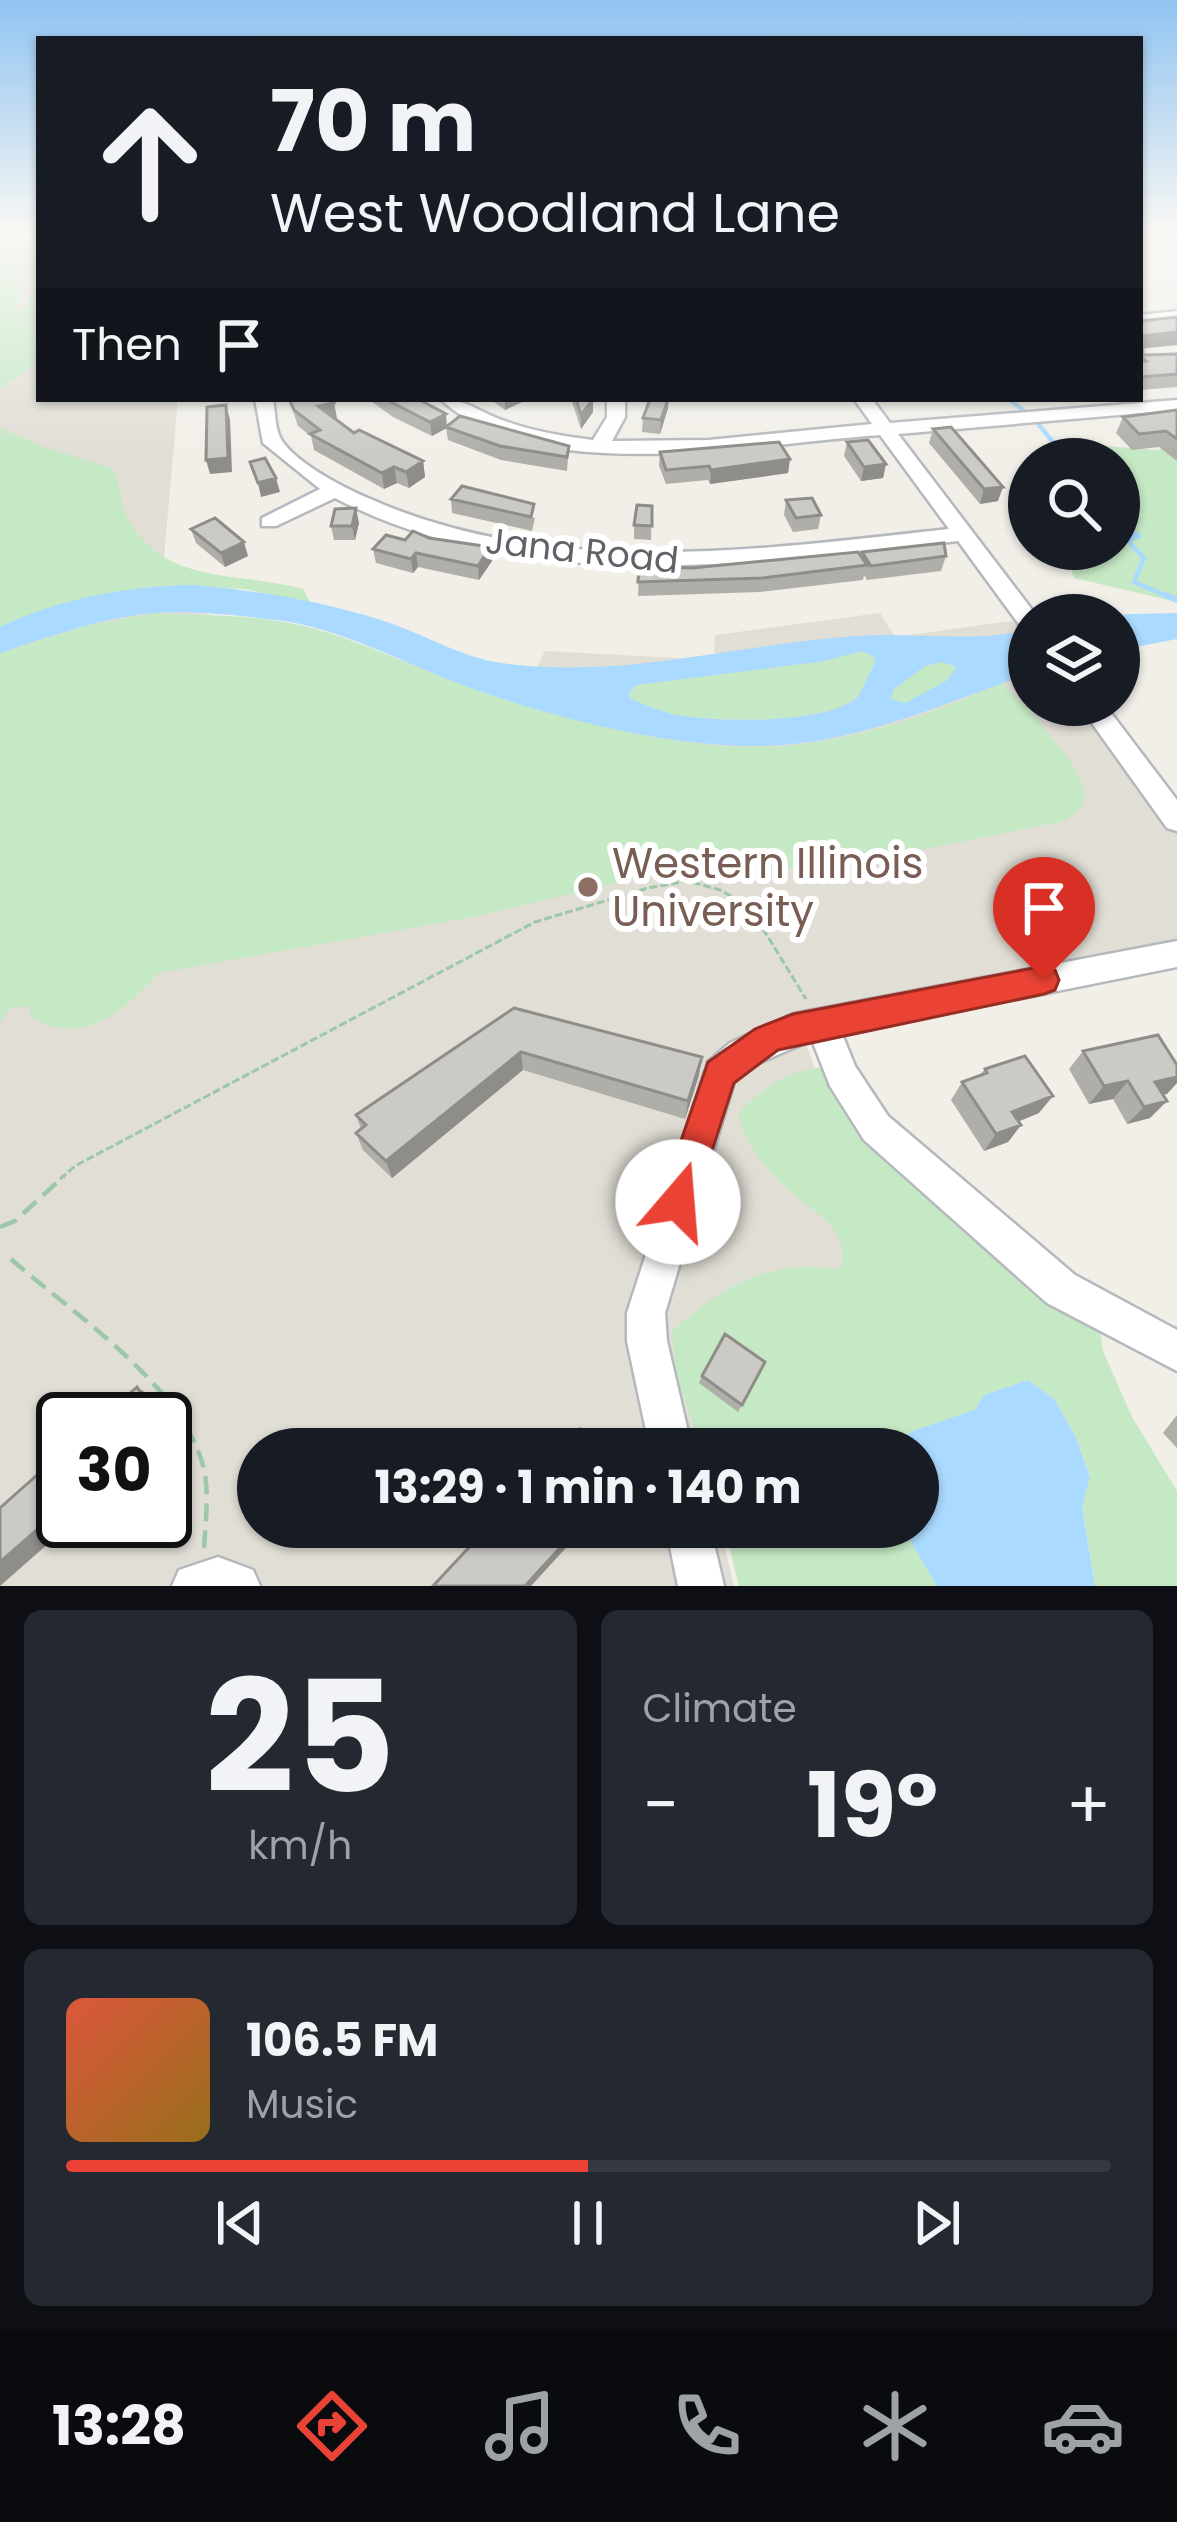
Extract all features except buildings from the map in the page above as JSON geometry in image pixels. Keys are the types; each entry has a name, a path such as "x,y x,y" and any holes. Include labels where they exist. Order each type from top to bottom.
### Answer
{"street":[{"path":"1143,320 1177,316"},
{"name":"Jana Road","path":"264,402 270,440 294,464 335,490 392,516 458,537 599,559 722,560 961,534"},
{"path":"454,402 502,426 600,445 670,449 982,426 1177,405"},
{"path":"600,445 616,417 616,402"},
{"path":"864,402 1008,595"},
{"path":"269,522 335,490"},
{"path":"1107,726 1177,820"},
{"path":"666,1428 647,1341 646,1313 720,1073 766,1040 822,1023 1177,955"},
{"path":"822,1023 842,1075 876,1128 1061,1289 1177,1351"},
{"path":"693,1548 701,1586"}],"path":[{"path":"0,1227 16,1221 74,1166 536,922 648,887 688,881 720,890 748,906 822,1023"},
{"path":"11,1259 155,1392"},
{"path":"192,1444 201,1458 212,1585"}],"shaded area":[{"name":"Western Illinois University","path":"0,304 36,304 36,402 178,402 160,603 526,690 545,651 714,660 715,635 880,613 895,637 1008,621 1008,726 1106,726 1177,820 1177,955 800,1028 835,1122 999,1264 673,1338 696,1428 237,1428 237,1548 725,1548 734,1586 0,1586"}],"green space":[{"path":"0,304 17,304 2,320 36,304 36,363 0,390"},
{"path":"0,427 43,447 111,468 128,519 162,556 205,572 303,589 311,604 245,589 151,586 0,627"},
{"path":"1177,447 1177,602 1074,578 1071,570 1140,570 1140,449"},
{"path":"154,613 289,623 514,702 589,723 669,739 746,747 867,732 1001,683 1008,690 1008,726 1043,726 1071,762 1085,790 1083,806 1064,821 876,859 773,870 657,874 473,917 158,973 117,1012 87,1026 52,1026 33,1019 28,1006 10,1008 0,1023 0,653 85,626"},
{"path":"862,651 874,656 875,663 858,697 797,717 677,715 631,699 629,693 636,685 824,661"},
{"path":"942,662 958,667 946,681 905,704 891,699 893,690 925,666"},
{"path":"837,1065 841,1075 1097,1310 1103,1351 1132,1417 1177,1491 1177,1586 1095,1586 1082,1506 1090,1476 1076,1437 1054,1399 1028,1380 984,1395 975,1410 933,1428 694,1428 676,1372 672,1331 712,1300 750,1279 791,1268 841,1269 843,1254 835,1231 762,1162 738,1113 783,1078"},
{"path":"729,1548 914,1548 937,1586 739,1586"}],"water":[{"path":"192,585 263,593 381,620 486,660 546,667 635,664 856,636 1008,634 1008,682 828,739 721,745 566,718 457,683 345,637 276,620 204,613 148,614 81,627 0,653 0,627 45,609 118,591","holes":["862,651 873,656 875,663 858,697 822,713 797,717 744,720 671,714 631,699 629,693 636,685 824,661","942,662 957,667 946,681 905,703 891,699 893,690 925,666"]},
{"path":"1177,613 1177,639 1140,646 1140,614"},
{"path":"1028,1380 1054,1399 1076,1437 1090,1477 1082,1507 1095,1586 937,1586 914,1548 939,1548 939,1428 922,1428 975,1410 984,1395"}],"waterway":[{"path":"1013,402 1029,415"},
{"path":"1039,425 1050,438"},
{"path":"1140,554 1144,558 1140,568"},
{"path":"1139,570 1134,582 1172,598"},
{"path":"1165,595 1177,600"}],"place":[{"name":"Western Illinois University","path":"588,887"}],"route":[{"path":"678,1202 720,1073 742,1054 793,1029 1044,980"}]}
